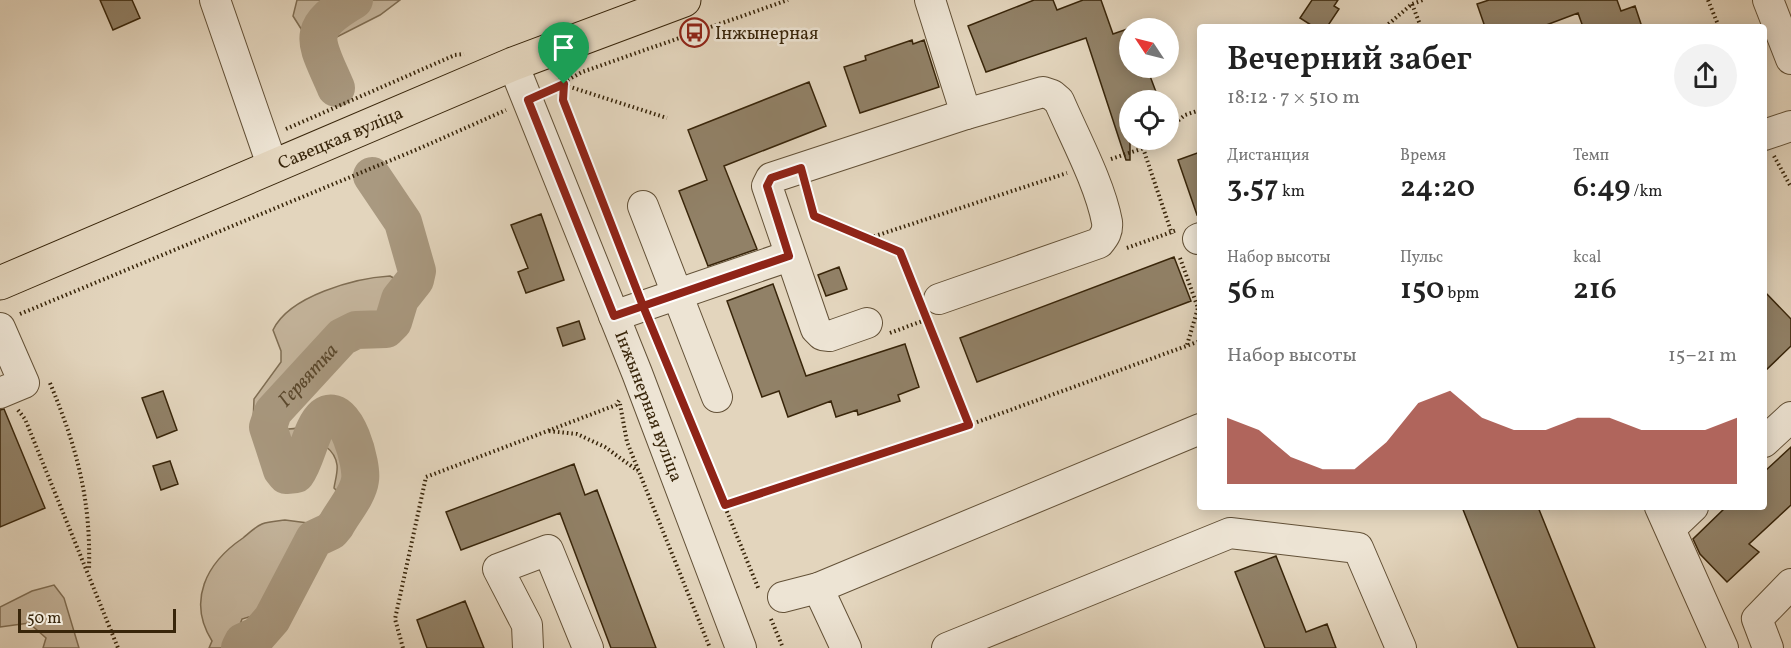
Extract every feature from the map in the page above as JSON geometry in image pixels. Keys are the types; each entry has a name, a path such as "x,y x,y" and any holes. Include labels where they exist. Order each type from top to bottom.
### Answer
{"main road":[{"name":"Савецкая вуліца","path":"0,283 513,64 684,0"}],"street":[{"path":"215,0 272,165"},
{"path":"930,0 966,114"},
{"path":"1768,0 1791,59"},
{"name":"Інжынерная вуліца","path":"513,64 637,373 728,646"},
{"path":"867,323 830,336 822,335 816,329 789,256 767,186 771,178 966,114 1043,92 1052,95 1059,101 1087,166 1107,222 1106,234 1099,243 927,302"},
{"path":"1767,140 1791,126"},
{"path":"643,206 717,397"},
{"path":"614,316 789,256"},
{"path":"2,392 24,383 6,322"},
{"path":"1767,439 1791,417"},
{"path":"771,602 818,588 1197,430"},
{"path":"1685,510 1665,518 1720,638 1757,619 1791,584"},
{"path":"947,648 1230,533 1358,548 1401,648"},
{"path":"528,648 527,625 498,569 548,549 588,648"},
{"path":"818,588 846,648"},
{"path":"1757,619 1768,648"}],"path":[{"path":"6,322 406,154 564,84 582,72 789,0"},
{"path":"1389,24 1412,4 1423,0"},
{"path":"1708,0 1718,24"},
{"path":"1412,4 1421,24"},
{"path":"564,84 667,118"},
{"path":"564,84 563,100 643,306 725,505 771,602 783,648"},
{"path":"1179,120 1197,111"},
{"path":"1767,143 1791,187"},
{"path":"866,239 1138,150"},
{"path":"801,168 814,216 900,252 927,302 969,425"},
{"path":"725,505 969,425 1197,342"},
{"path":"403,648 395,619 426,477 616,405 637,373"},
{"path":"47,376 72,436 81,478 90,525 89,573"},
{"path":"2,392 25,419 118,648"},
{"path":"619,400 627,442 639,471 728,646"},
{"path":"548,431 577,434 605,447 639,471"}],"shaded area":[{"path":"297,0 400,0 380,15 329,41 305,35 293,16"},
{"path":"390,276 401,282 403,302 399,313 387,324 351,346 337,362 298,390 290,398 285,408 283,418 287,429 299,428 339,415 358,433 363,449 361,458 346,490 339,493 334,488 336,460 322,444 312,443 302,446 277,459 260,444 253,423 254,399 281,362 281,351 273,330 281,318 308,298 324,291 359,280"},
{"path":"285,520 308,523 322,530 316,555 297,602 242,619 238,630 239,648 209,648 212,641 201,612 201,597 210,571 230,548 257,527 268,522"},
{"path":"54,585 64,598 79,648 43,648 46,638 29,623 0,627 0,607 32,591"}],"building":[{"path":"100,0 132,0 140,18 113,30"},
{"path":"1034,0 1053,0 1057,10 1083,0 1101,0 1113,34 1119,32 1119,78 1151,78 1155,90 1119,90 1119,139 1086,38 986,72 968,26"},
{"path":"1312,0 1338,0 1334,6 1339,9 1329,24 1309,24 1300,18"},
{"path":"1489,0 1617,0 1621,11 1635,6 1641,24 1582,24 1578,13 1549,24 1484,24 1477,4"},
{"path":"912,40 913,44 924,40 939,87 860,113 844,67 866,60 865,56"},
{"path":"809,82 826,126 724,166 757,249 708,266 679,191 707,180 688,130"},
{"path":"1123,150 1130,150 1130,160 1126,160"},
{"path":"1197,153 1197,215 1178,160"},
{"path":"541,214 564,280 526,293 518,272 528,268 511,225"},
{"path":"1174,257 1191,301 977,382 960,338"},
{"path":"839,267 847,289 826,296 818,275"},
{"path":"773,284 806,376 905,344 919,387 898,395 900,401 858,415 857,410 836,417 831,401 788,417 779,391 762,397 727,301"},
{"path":"1767,294 1791,319 1791,346 1767,369"},
{"path":"579,321 585,339 563,346 557,328"},
{"path":"163,391 177,430 157,438 142,398"},
{"path":"4,409 45,508 0,527 0,410"},
{"path":"1791,447 1791,505 1749,544 1759,552 1727,582 1700,554 1693,539 1723,510 1767,510 1767,469"},
{"path":"170,461 178,484 161,490 153,466"},
{"path":"574,464 585,495 597,490 656,648 611,648 560,513 461,550 446,512"},
{"path":"1463,510 1539,510 1595,648 1518,648"},
{"path":"1276,556 1306,632 1327,624 1336,648 1265,648 1235,572"},
{"path":"465,601 484,648 427,648 417,620"}],"waterway":[{"name":"Гервятка","path":"336,88 323,59 318,38 327,20 354,0"},
{"name":"Гервятка","path":"240,648 243,642 258,635 272,619 314,539 331,531 359,486 360,473 356,450 346,426 339,417 332,414 324,416 320,421 296,474 286,475 282,470 268,427 273,412 342,337 356,330 386,329 393,322 400,299 415,280 417,271 403,222 372,176"}],"place":[{"name":"Інжынерная","path":"694,33"}],"route":[{"path":"564,84 528,100 614,316 643,306 725,505 969,425 900,252 814,216 801,168 771,178 767,186 789,256 643,306 563,100 564,84"}]}
